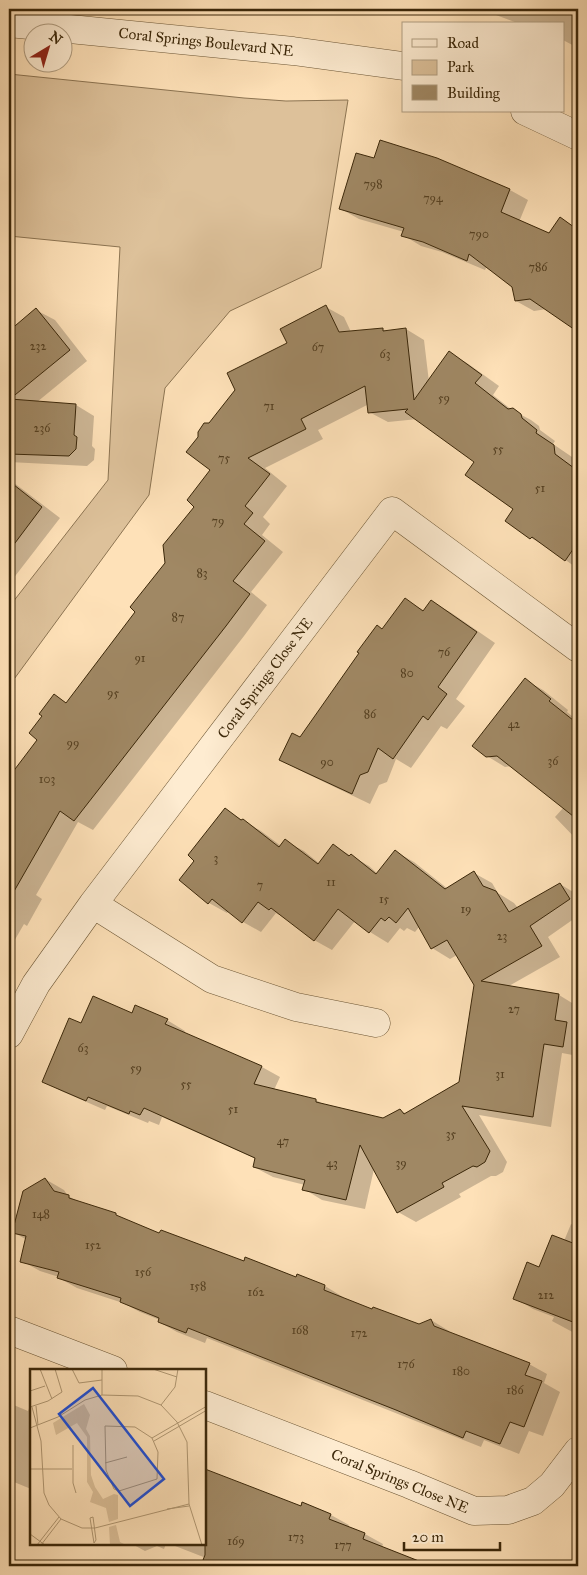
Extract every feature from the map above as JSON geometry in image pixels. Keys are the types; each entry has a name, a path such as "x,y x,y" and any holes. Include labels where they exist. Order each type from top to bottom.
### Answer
{"street":[{"name":"Coral Springs Boulevard NE","path":"9,23 293,51 402,66"},
{"path":"527,112 578,136"},
{"name":"Coral Springs Close NE","path":"9,1034 36,984 93,904 392,512 578,648"},
{"path":"93,904 212,979 296,1008 376,1023"},
{"path":"9,1330 110,1369"},
{"name":"Coral Springs Close NE","path":"206,1405 474,1511 508,1510 533,1501 552,1485 578,1451"}],"green space":[{"path":"9,74 244,98 286,101 348,100 321,268 230,311 165,388 149,495 9,686 9,607 108,480 120,247 9,236"}],"building":[{"path":"380,140 437,158 510,189 501,212 549,233 560,217 578,230 578,332 530,299 515,301 512,287 469,254 467,261 423,242 401,236 404,228 339,209 356,153 374,158"},
{"path":"326,305 339,332 383,328 383,331 406,328 414,400 449,351 482,375 475,383 508,409 513,408 521,414 522,418 537,430 536,433 554,445 555,454 578,471 578,542 565,561 532,537 530,539 505,521 513,509 465,475 474,462 405,412 408,409 368,413 365,386 301,419 306,429 248,458 270,474 245,506 253,513 244,524 265,541 233,581 250,594 74,821 60,811 9,900 9,777 37,740 29,733 42,716 39,714 54,694 66,703 135,612 130,607 165,563 163,545 194,507 187,500 210,470 186,452 198,437 198,432 204,423 209,423 235,390 227,373 287,343 280,329"},
{"path":"36,308 70,350 10,399 76,404 74,435 77,437 76,449 69,456 9,454 9,331"},
{"path":"9,481 42,507 9,551"},
{"path":"405,598 423,611 431,600 477,632 438,687 447,694 428,720 423,716 393,759 378,748 368,772 360,775 352,794 279,760 292,733 300,737 377,625 382,629"},
{"path":"525,678 551,699 549,701 578,724 578,820 497,756 486,757 472,746"},
{"path":"225,808 241,820 243,819 279,847 285,839 318,864 333,844 349,856 351,854 376,874 395,850 445,889 474,871 483,886 496,891 509,912 560,883 570,899 530,926 542,946 481,981 559,994 555,1020 567,1022 563,1047 544,1044 533,1117 462,1106 490,1151 485,1162 477,1167 473,1166 442,1183 444,1187 397,1213 360,1145 346,1200 302,1190 305,1180 253,1167 255,1158 144,1108 140,1115 130,1111 129,1114 88,1097 86,1101 42,1082 69,1018 81,1023 93,996 132,1013 135,1005 168,1019 165,1024 262,1066 254,1084 316,1099 316,1102 383,1118 400,1109 404,1114 459,1082 474,985 447,940 431,949 408,908 396,923 389,917 385,921 381,918 369,933 338,909 314,941 271,908 269,910 258,902 242,923 212,899 208,904 179,880 194,861 188,855"},
{"path":"45,1178 54,1191 69,1195 69,1198 116,1213 116,1215 159,1233 161,1230 244,1261 245,1257 296,1277 297,1274 325,1285 324,1290 372,1309 373,1307 419,1324 431,1319 434,1326 530,1363 525,1375 542,1381 524,1427 510,1422 500,1444 466,1431 463,1438 188,1328 186,1333 158,1322 159,1318 120,1302 121,1298 57,1278 59,1272 20,1262 26,1236 12,1233 23,1191"},
{"path":"552,1235 578,1245 578,1324 513,1299 527,1262 539,1267"},
{"path":"206,1469 301,1506 302,1502 331,1514 329,1519 365,1533 363,1539 429,1566 219,1566 203,1560 205,1555"}]}
